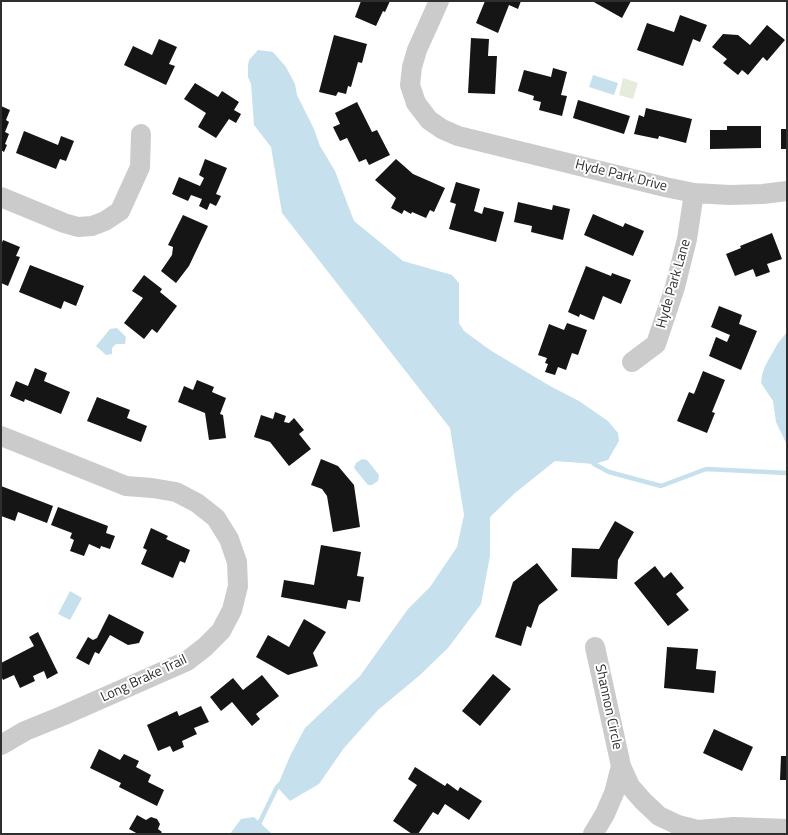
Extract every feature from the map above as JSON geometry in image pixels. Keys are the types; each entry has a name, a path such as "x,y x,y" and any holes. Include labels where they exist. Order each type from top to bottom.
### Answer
{"street":[{"name":"Hyde Park Drive","path":"438,1 412,66 410,85 416,103 429,120 442,129 458,136 694,193 730,195 763,194 787,191"},
{"path":"1,197 64,223 78,227 92,226 105,221 120,211 140,168 141,134"},
{"name":"Hyde Park Lane","path":"632,362 656,344 675,286 687,239 694,193"},
{"name":"Long Brake Trail","path":"1,436 126,486 176,492 197,503 216,518 229,538 237,562 238,586 232,610 221,631 187,661 25,731 1,746"},
{"name":"Shannon Circle","path":"595,647 621,766 630,786 642,801 659,816 678,825 698,830"},
{"name":"Shannon Circle","path":"593,834 605,814 614,793 621,766"},
{"path":"670,834 734,827 787,830"}],"green space":[{"path":"623,78 638,83 633,99 619,95"}],"water":[{"path":"258,50 273,52 286,67 295,84 297,95 314,129 320,146 335,171 354,221 403,261 452,275 459,283 459,323 464,331 490,350 550,386 579,401 608,421 618,433 619,441 608,460 594,464 555,461 515,493 490,517 490,556 481,604 448,648 420,675 378,710 344,748 319,784 290,801 277,787 290,756 305,728 360,676 408,609 430,587 457,547 464,515 450,428 282,213 271,147 254,125 248,65 249,60"},
{"path":"593,75 618,83 614,95 589,87"},
{"path":"117,328 126,337 125,344 116,344 112,348 112,354 106,355 96,346 110,329"},
{"path":"787,332 787,445 776,422 773,401 761,383 765,366 778,343"},
{"path":"362,459 367,460 379,475 378,481 372,485 368,485 354,468 356,463"},
{"path":"70,591 82,598 70,620 58,614"},
{"path":"254,817 272,834 230,834 241,819"}],"building":[{"path":"361,1 390,1 385,12 383,11 376,26 355,17"},
{"path":"485,1 521,1 518,9 509,5 498,33 476,23"},
{"path":"592,1 631,1 622,18"},
{"path":"680,15 707,25 700,42 693,39 683,66 637,50 647,23 674,32"},
{"path":"767,25 785,40 767,61 763,57 748,75 742,70 738,75 723,63 727,59 712,47 723,34 738,35 750,45"},
{"path":"334,35 367,44 362,63 358,62 351,87 348,86 346,94 338,92 336,96 319,92"},
{"path":"471,38 489,39 488,56 497,56 495,94 468,93"},
{"path":"159,39 177,47 169,64 175,66 166,85 124,65 133,46 152,55"},
{"path":"553,68 567,72 561,95 567,96 562,116 539,110 541,102 533,100 534,96 518,91 524,70 551,77"},
{"path":"195,83 218,97 222,91 239,102 234,110 241,114 236,123 229,119 216,138 198,127 206,113 184,99"},
{"path":"578,100 630,116 624,134 573,118"},
{"path":"357,102 372,132 377,130 390,155 369,165 366,159 359,162 347,138 340,141 333,127 340,124 335,113"},
{"path":"1,106 10,110 6,120 9,122 5,132 9,134 4,152 1,150"},
{"path":"646,108 692,119 686,143 659,136 658,139 634,134 639,115 644,117"},
{"path":"727,126 761,126 761,148 710,149 710,130 727,130"},
{"path":"781,129 787,129 787,149 781,149"},
{"path":"24,131 58,145 61,136 74,141 66,161 60,159 56,169 16,153"},
{"path":"205,159 227,168 216,194 221,196 216,206 210,203 207,210 199,206 202,199 191,195 188,201 172,194 179,177 200,186 204,178 199,175"},
{"path":"396,159 413,174 445,188 434,212 430,210 426,218 412,212 411,214 404,210 402,214 391,208 396,198 375,180"},
{"path":"456,182 480,189 474,211 482,214 484,207 504,212 496,242 449,229 456,204 450,202"},
{"path":"518,202 552,210 553,205 570,209 563,240 531,232 532,226 514,222"},
{"path":"593,214 623,227 625,223 644,231 633,256 584,235"},
{"path":"183,215 208,226 189,266 176,283 161,271 172,255 173,247 168,245"},
{"path":"772,233 782,259 767,264 770,272 756,277 753,269 735,276 726,254 741,248 740,246"},
{"path":"3,240 20,247 16,256 20,257 8,286 1,283 1,245"},
{"path":"30,265 84,286 76,306 64,301 61,309 19,292"},
{"path":"586,266 611,276 612,273 631,280 621,304 603,296 594,320 580,314 579,317 568,312"},
{"path":"144,275 162,289 160,292 177,306 157,333 152,329 144,339 124,323 143,298 132,291"},
{"path":"719,306 742,315 739,324 757,331 741,370 709,356 716,337 727,342 730,335 711,327"},
{"path":"567,323 587,330 578,355 572,353 566,370 558,367 555,375 545,372 548,364 545,363 547,358 538,355 549,324 564,330"},
{"path":"35,368 47,373 44,381 70,392 61,414 25,399 24,402 10,396 16,381 28,386"},
{"path":"703,371 725,380 712,412 715,413 707,433 677,421 689,392 694,394"},
{"path":"197,380 214,387 212,392 226,398 220,414 223,415 226,438 209,440 205,413 178,402 184,386 193,390"},
{"path":"97,397 130,410 127,418 147,426 141,442 87,421"},
{"path":"275,412 286,416 284,422 289,423 294,418 304,430 299,434 311,449 289,466 270,442 254,437 261,415 273,419"},
{"path":"321,459 338,466 354,485 360,527 333,532 327,496 322,489 311,485"},
{"path":"1,486 53,506 47,523 18,512 15,521 1,516"},
{"path":"58,507 108,526 106,533 115,536 110,549 101,546 100,549 89,544 84,556 70,551 74,540 70,538 72,533 51,525"},
{"path":"615,521 634,532 618,560 617,579 571,577 572,548 599,549"},
{"path":"151,528 168,536 166,539 190,550 185,563 180,561 173,578 141,564 147,550 143,548"},
{"path":"321,545 361,552 357,576 364,577 360,602 348,600 346,609 281,597 284,580 314,585"},
{"path":"537,563 558,590 539,605 531,628 527,626 521,646 495,637 513,582"},
{"path":"655,566 664,578 671,572 684,588 676,594 689,610 668,626 634,583"},
{"path":"109,614 144,632 139,643 128,645 110,635 99,654 95,652 89,665 76,658 88,637 93,640 97,638"},
{"path":"304,619 326,632 313,653 318,666 288,675 256,657 268,635 289,647"},
{"path":"38,632 58,673 47,679 44,671 33,676 35,681 20,688 14,675 3,680 1,676 1,663 34,646 29,637"},
{"path":"667,647 698,649 696,669 716,671 714,693 664,688"},
{"path":"493,674 511,689 480,726 462,711"},
{"path":"262,675 279,696 256,714 260,719 252,726 232,702 221,711 210,697 233,678 243,690"},
{"path":"201,706 209,722 194,728 197,734 182,741 184,747 173,752 170,746 158,751 147,725 177,711 179,716"},
{"path":"714,729 753,747 742,771 703,753"},
{"path":"99,749 120,760 124,754 139,761 136,767 151,775 148,782 164,790 157,806 119,787 121,783 90,768"},
{"path":"781,756 787,756 787,780 780,780"},
{"path":"415,767 445,786 447,783 458,791 460,787 482,801 469,820 445,804 438,815 433,812 418,834 412,834 393,821 417,785 408,779"},
{"path":"137,815 146,820 151,817 157,819 160,824 158,829 162,832 160,834 138,834 129,829"}],"waterway":[{"path":"590,459 594,464 609,472 661,486 706,469 787,473"},
{"path":"254,834 277,787 281,783"}]}
